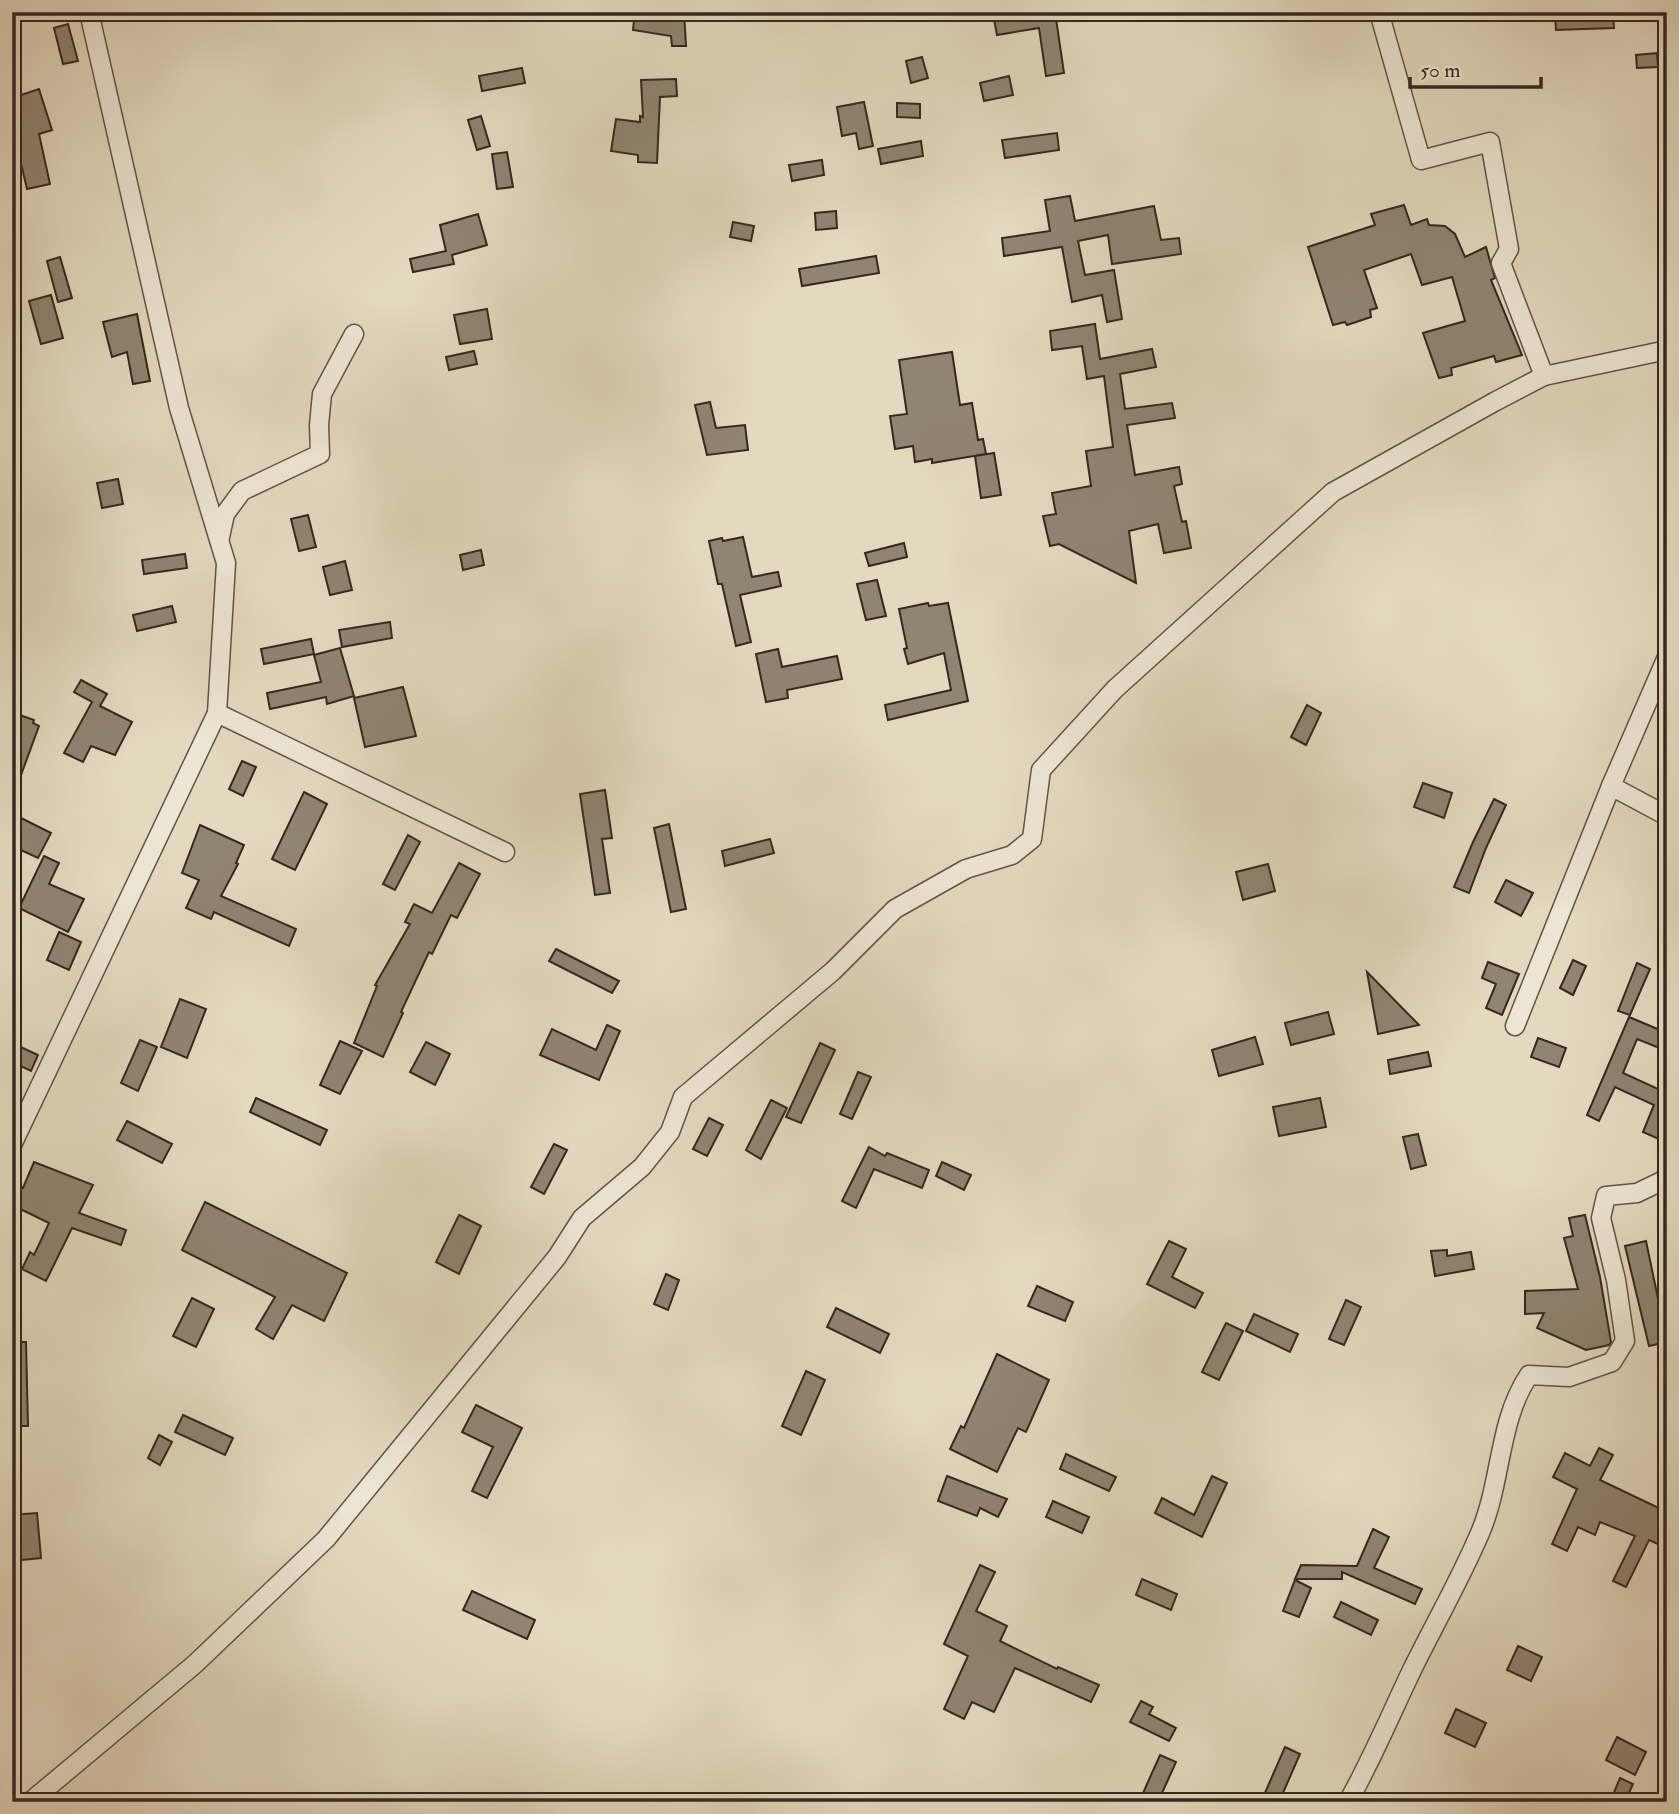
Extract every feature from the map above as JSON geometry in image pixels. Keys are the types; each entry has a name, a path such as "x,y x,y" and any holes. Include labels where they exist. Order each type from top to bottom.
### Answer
{"street":[{"path":"12,1145 217,713 226,563 179,408 89,12"},
{"path":"1379,12 1421,160 1490,142 1509,250 1501,263 1544,376"},
{"path":"219,541 225,514 242,491 320,454 322,394 355,334"},
{"path":"30,1802 195,1664 326,1539 557,1257 582,1218 642,1167 663,1141 670,1132 683,1097 833,971 895,909 966,869 1012,855 1032,839 1041,770 1115,689 1333,492 1544,376 1667,351"},
{"path":"1515,1026 1611,786 1667,657"},
{"path":"217,713 505,852"},
{"path":"1611,786 1667,816"},
{"path":"1348,1802 1372,1759 1411,1672 1481,1531 1516,1394 1529,1375 1569,1377 1612,1362 1625,1341 1616,1280 1601,1218 1606,1195 1637,1193 1664,1180 1667,1174"}],"building":[{"path":"635,12 684,12 686,46 672,46 671,36 633,30"},
{"path":"1031,12 1055,12 1064,73 1046,76 1039,28 997,35 994,19"},
{"path":"1577,12 1613,12 1614,28 1556,30 1555,16 1577,15"},
{"path":"68,24 78,61 63,64 54,28"},
{"path":"1657,53 1658,67 1637,68 1636,55"},
{"path":"922,57 928,78 911,83 906,61"},
{"path":"522,68 525,83 482,91 479,76"},
{"path":"1009,76 1013,95 984,101 980,83"},
{"path":"676,79 677,96 660,97 657,163 638,162 638,155 611,151 616,119 640,122 640,116 643,117 641,80"},
{"path":"39,89 52,130 39,134 50,184 27,189 12,125 12,98"},
{"path":"864,102 873,146 859,149 856,133 842,136 837,107"},
{"path":"897,103 920,104 920,118 897,117"},
{"path":"481,116 490,146 477,150 468,120"},
{"path":"1057,133 1059,150 1005,158 1002,140"},
{"path":"921,141 923,156 881,164 878,149"},
{"path":"507,152 513,187 497,189 492,154"},
{"path":"822,160 824,175 792,181 789,165"},
{"path":"1070,196 1075,221 1154,206 1161,240 1179,238 1181,254 1112,264 1108,235 1078,241 1085,275 1114,270 1122,319 1107,322 1102,295 1072,302 1062,247 1004,256 1002,238 1050,231 1045,200"},
{"path":"1404,205 1411,225 1427,219 1429,225 1445,226 1455,234 1465,257 1486,247 1495,278 1491,280 1522,355 1496,362 1494,356 1451,368 1452,375 1439,378 1423,333 1465,321 1452,277 1422,285 1411,254 1364,270 1377,308 1370,310 1371,317 1347,325 1345,322 1333,325 1308,247 1375,225 1371,214"},
{"path":"836,211 837,228 816,230 815,213"},
{"path":"478,214 487,245 452,255 454,264 413,272 410,259 446,251 440,225"},
{"path":"733,222 754,226 751,241 730,237"},
{"path":"876,256 879,273 802,286 799,269"},
{"path":"60,257 72,298 58,302 47,261"},
{"path":"51,295 63,338 41,344 29,301"},
{"path":"487,309 492,339 460,344 454,315"},
{"path":"137,314 150,381 133,384 127,352 112,357 103,322"},
{"path":"1095,324 1100,359 1152,349 1156,367 1120,374 1125,409 1172,403 1175,418 1127,425 1135,475 1179,467 1182,484 1174,486 1182,522 1186,521 1191,548 1164,553 1158,524 1129,531 1136,583 1059,544 1050,546 1043,516 1056,514 1052,493 1091,486 1086,451 1113,447 1104,376 1087,379 1082,346 1052,350 1050,331"},
{"path":"474,351 477,364 449,370 446,357"},
{"path":"952,352 960,405 972,403 978,440 983,439 986,454 932,463 932,459 915,462 913,446 895,449 890,416 907,414 899,360"},
{"path":"710,402 716,428 745,425 748,450 707,455 695,405"},
{"path":"994,453 1001,495 981,498 975,456"},
{"path":"118,479 123,504 102,508 97,483"},
{"path":"308,515 316,547 299,551 291,519"},
{"path":"743,537 752,577 778,572 781,586 740,595 751,642 736,646 709,541"},
{"path":"904,543 907,557 869,566 865,553"},
{"path":"481,550 484,565 463,570 460,555"},
{"path":"185,554 187,568 144,574 142,560"},
{"path":"345,561 352,590 330,595 323,567"},
{"path":"877,580 886,616 866,620 857,584"},
{"path":"928,603 929,606 948,603 968,701 888,720 885,705 951,690 944,653 908,664 904,649 907,648 899,609"},
{"path":"172,606 176,622 137,631 133,615"},
{"path":"390,622 392,638 342,647 339,630"},
{"path":"311,639 314,654 264,664 261,649"},
{"path":"340,648 354,696 327,704 326,697 270,709 267,693 321,682 314,655"},
{"path":"778,649 782,667 837,656 842,679 787,690 788,698 766,702 756,654"},
{"path":"81,680 107,694 100,706 132,722 115,755 91,746 83,762 64,753 92,702 74,692"},
{"path":"403,687 416,736 365,747 354,698"},
{"path":"1307,705 1321,713 1306,745 1291,737"},
{"path":"20,715 34,720 33,723 39,726 14,794 12,734"},
{"path":"242,761 256,767 243,796 229,789"},
{"path":"1423,783 1452,793 1444,818 1414,807"},
{"path":"605,790 612,838 602,839 610,893 595,895 580,794"},
{"path":"304,792 327,804 295,870 272,859"},
{"path":"1494,799 1506,805 1469,893 1454,887"},
{"path":"21,818 51,833 38,858 12,846 12,836"},
{"path":"669,824 686,909 671,912 654,828"},
{"path":"200,825 244,845 236,863 238,864 221,896 296,929 289,946 214,912 211,919 186,908 199,880 182,873"},
{"path":"408,835 420,842 395,890 383,884"},
{"path":"770,839 774,853 725,866 722,851"},
{"path":"44,856 59,863 49,884 84,899 68,932 19,908"},
{"path":"459,863 480,874 457,918 451,915 432,954 429,952 383,1057 354,1043 377,986 375,985 410,924 405,922 414,904 432,913"},
{"path":"1268,864 1275,891 1243,900 1236,872"},
{"path":"1506,880 1533,893 1521,916 1495,902"},
{"path":"59,932 81,942 69,970 47,960"},
{"path":"556,949 619,981 612,993 549,961"},
{"path":"1573,960 1586,966 1573,995 1560,988"},
{"path":"1488,962 1519,974 1502,1015 1486,1008 1496,984 1482,978"},
{"path":"1637,963 1650,969 1630,1015 1618,1011"},
{"path":"1367,972 1419,1025 1378,1034"},
{"path":"180,999 206,1009 187,1058 161,1047"},
{"path":"1328,1012 1334,1034 1291,1045 1285,1023"},
{"path":"1629,1017 1667,1033 1667,1051 1637,1039 1623,1073 1660,1090 1667,1076 1667,1125 1661,1140 1643,1132 1654,1105 1615,1087 1599,1121 1587,1115"},
{"path":"607,1025 620,1031 599,1080 540,1055 552,1029 596,1050"},
{"path":"1255,1037 1263,1064 1219,1076 1212,1050"},
{"path":"1538,1038 1566,1048 1559,1067 1531,1057"},
{"path":"140,1040 157,1047 138,1091 121,1083"},
{"path":"340,1041 362,1051 340,1094 320,1085"},
{"path":"426,1042 450,1054 435,1085 410,1072"},
{"path":"12,1043 38,1055 31,1071 12,1062"},
{"path":"820,1043 835,1050 801,1123 786,1117"},
{"path":"1428,1052 1431,1066 1390,1074 1388,1060"},
{"path":"858,1072 871,1077 852,1119 840,1114"},
{"path":"256,1098 327,1130 320,1145 250,1112"},
{"path":"1320,1098 1326,1127 1279,1136 1273,1107"},
{"path":"771,1100 787,1108 761,1159 746,1150"},
{"path":"709,1118 723,1125 707,1156 693,1149"},
{"path":"127,1121 172,1144 162,1163 117,1140"},
{"path":"1418,1134 1426,1165 1411,1169 1403,1137"},
{"path":"554,1144 567,1150 544,1194 531,1187"},
{"path":"869,1147 885,1156 887,1153 929,1170 922,1188 874,1169 856,1208 842,1201"},
{"path":"34,1162 93,1185 79,1213 126,1230 121,1245 72,1228 46,1281 22,1269 30,1252 34,1255 49,1223 12,1205 12,1183 23,1188"},
{"path":"942,1162 971,1175 964,1190 936,1176"},
{"path":"205,1202 347,1273 324,1321 292,1305 273,1339 256,1329 275,1297 182,1250"},
{"path":"459,1215 481,1226 459,1274 436,1262"},
{"path":"1585,1215 1600,1277 1611,1342 1609,1345 1586,1350 1537,1328 1544,1313 1525,1314 1525,1291 1578,1289 1564,1238 1573,1236 1569,1218"},
{"path":"1169,1241 1186,1249 1172,1277 1203,1293 1195,1308 1147,1284"},
{"path":"1646,1241 1661,1313 1667,1312 1667,1342 1649,1346 1625,1246"},
{"path":"1447,1250 1447,1256 1471,1252 1474,1269 1435,1276 1431,1251"},
{"path":"666,1274 679,1280 668,1310 654,1304"},
{"path":"1037,1286 1073,1302 1065,1321 1028,1306"},
{"path":"192,1298 214,1309 196,1347 173,1336"},
{"path":"1346,1300 1361,1307 1344,1345 1329,1339"},
{"path":"836,1308 889,1334 880,1353 827,1327"},
{"path":"1254,1314 1298,1334 1290,1352 1246,1331"},
{"path":"1226,1323 1243,1331 1219,1380 1202,1372"},
{"path":"12,1342 26,1342 28,1426 12,1426"},
{"path":"997,1354 1049,1380 1026,1432 1018,1428 997,1472 950,1449 961,1426 964,1428"},
{"path":"806,1371 825,1380 801,1435 782,1426"},
{"path":"476,1405 522,1428 487,1498 472,1491 493,1447 462,1432"},
{"path":"183,1415 233,1438 225,1455 175,1432"},
{"path":"159,1435 172,1442 160,1465 148,1458"},
{"path":"1599,1448 1613,1455 1600,1480 1667,1512 1667,1548 1649,1540 1626,1587 1613,1581 1635,1536 1600,1522 1595,1535 1578,1527 1567,1551 1552,1544 1577,1489 1553,1477 1565,1453 1590,1466"},
{"path":"1066,1454 1116,1477 1109,1491 1060,1469"},
{"path":"947,1476 1007,1499 998,1517 980,1508 977,1516 938,1501"},
{"path":"1212,1476 1227,1483 1202,1537 1155,1513 1162,1498 1194,1515"},
{"path":"1053,1501 1089,1517 1082,1533 1046,1517"},
{"path":"37,1513 41,1558 12,1561 12,1515"},
{"path":"1373,1529 1389,1537 1374,1568 1422,1589 1415,1604 1342,1572 1342,1579 1295,1579 1301,1565 1357,1566"},
{"path":"980,1565 995,1572 976,1611 1007,1626 1000,1641 1057,1669 1058,1667 1099,1685 1091,1702 1015,1668 994,1712 972,1702 964,1719 944,1709 968,1656 944,1644"},
{"path":"1142,1579 1177,1594 1171,1610 1136,1595"},
{"path":"1295,1580 1311,1588 1299,1617 1283,1611"},
{"path":"472,1591 535,1620 527,1639 463,1610"},
{"path":"1341,1602 1378,1620 1371,1635 1334,1617"},
{"path":"1518,1646 1542,1657 1531,1681 1507,1670"},
{"path":"1141,1701 1153,1707 1149,1714 1176,1728 1169,1741 1130,1722"},
{"path":"1456,1709 1486,1723 1475,1747 1445,1733"},
{"path":"1617,1737 1646,1752 1635,1775 1606,1760"},
{"path":"1285,1747 1300,1754 1279,1802 1261,1802"},
{"path":"1160,1755 1176,1762 1158,1802 1139,1802"},
{"path":"1620,1778 1633,1784 1625,1802 1610,1802"}]}
